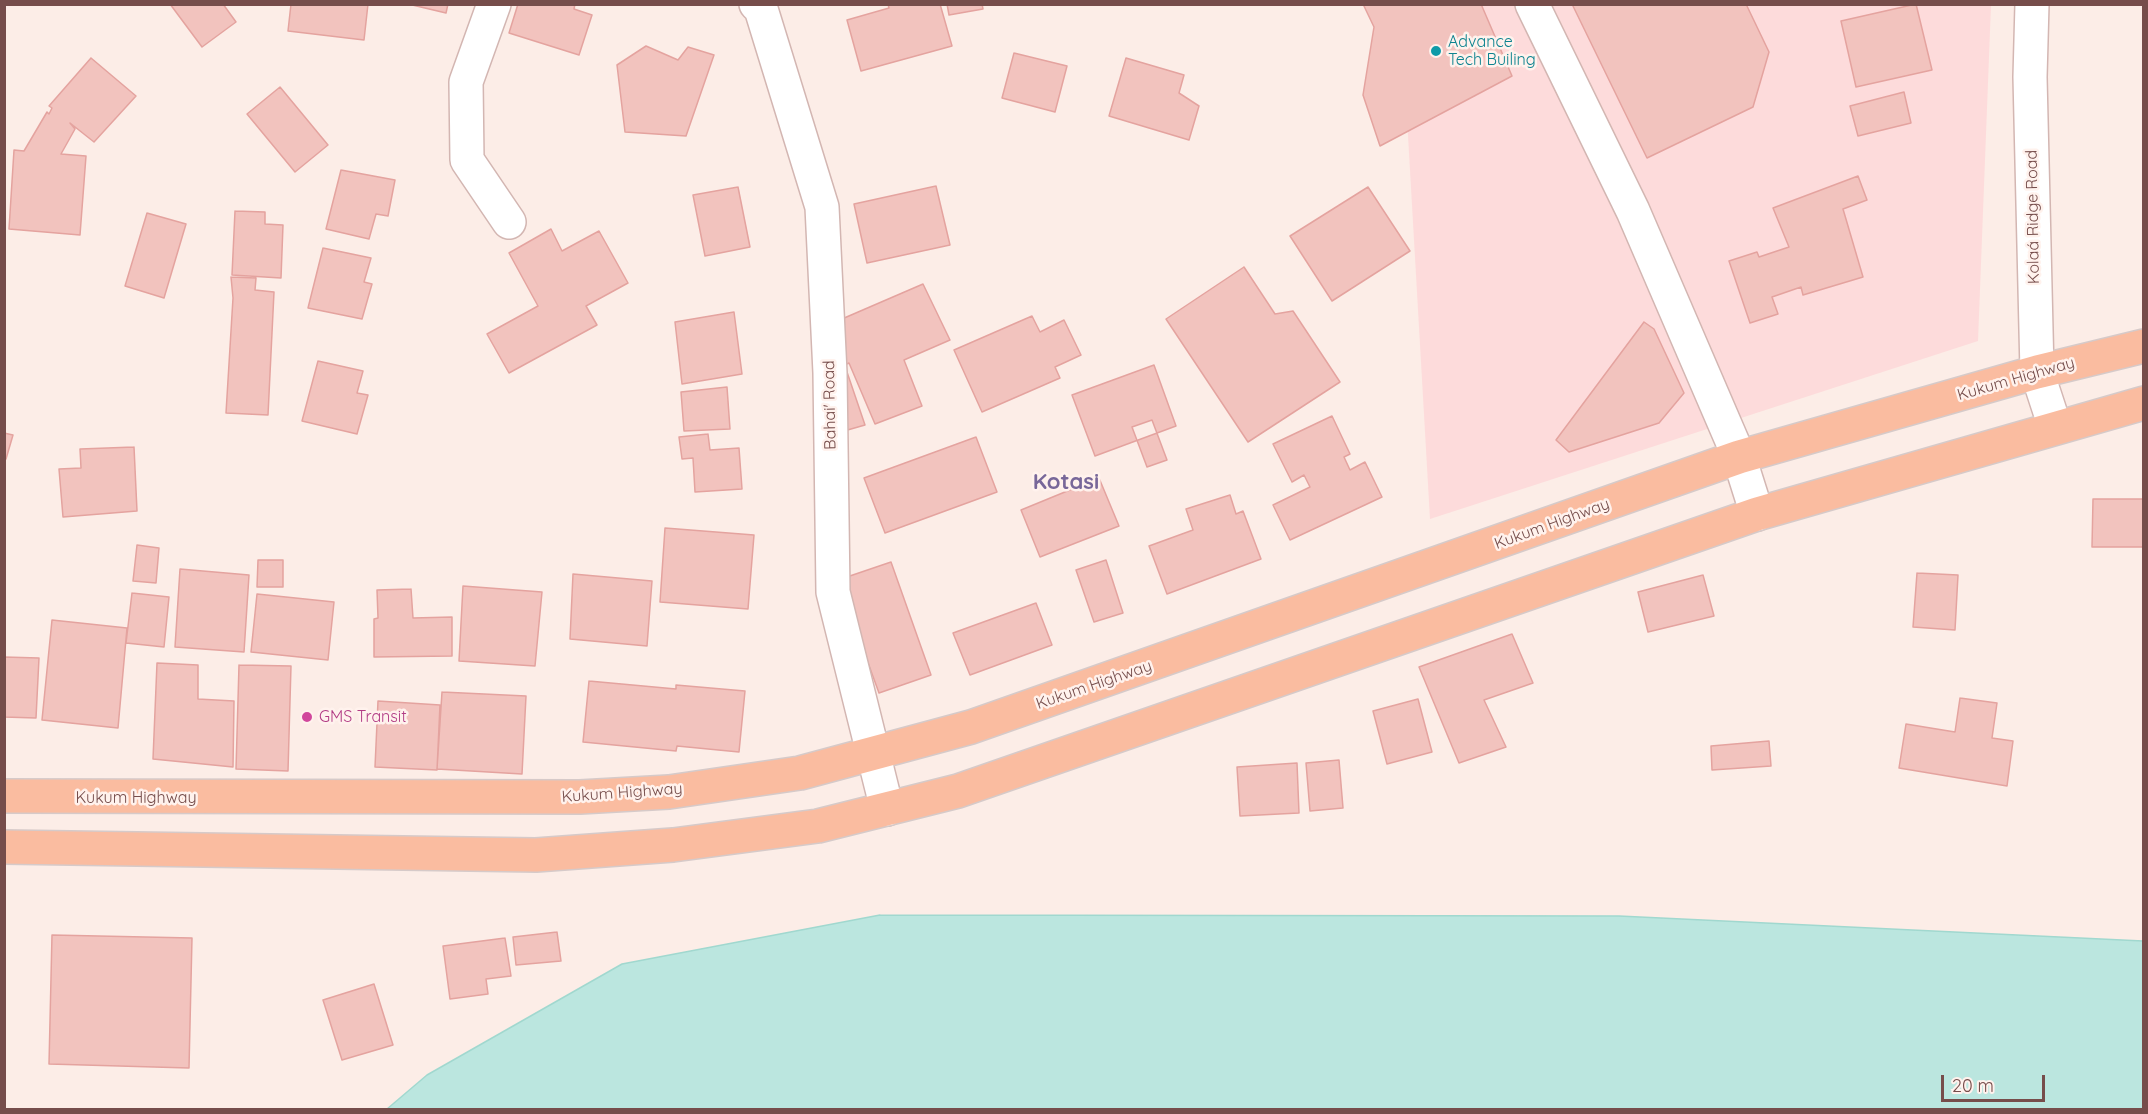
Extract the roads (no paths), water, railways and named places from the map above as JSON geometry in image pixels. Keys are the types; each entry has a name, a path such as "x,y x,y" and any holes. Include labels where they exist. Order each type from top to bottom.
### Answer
{"main road":[{"name":"Kukum Highway","path":"4,796 580,797 669,792 800,773 872,756 993,720 1739,457 2037,372 2144,346"},
{"path":"4,847 536,855 673,845 818,826 958,791 1757,514 2144,403"}],"street":[{"path":"494,4 466,82 467,160 509,222"},
{"name":"Bahai' Road","path":"756,4 760,9 822,207 830,373 833,592 887,809"},
{"path":"1532,4 1633,211 1739,457 1757,514"},
{"name":"Kolaá Ridge Road","path":"2032,4 2030,77 2037,372 2055,427"}],"water":[{"path":"880,915 1619,916 2143,941 2143,1109 387,1109 427,1075 622,964"}],"place":[{"name":"Advance Tech Builing","path":"1436,51"},
{"name":"GMS Transit","path":"307,717"}],"district":[{"name":"Kotasi","path":"1066,482"}]}
